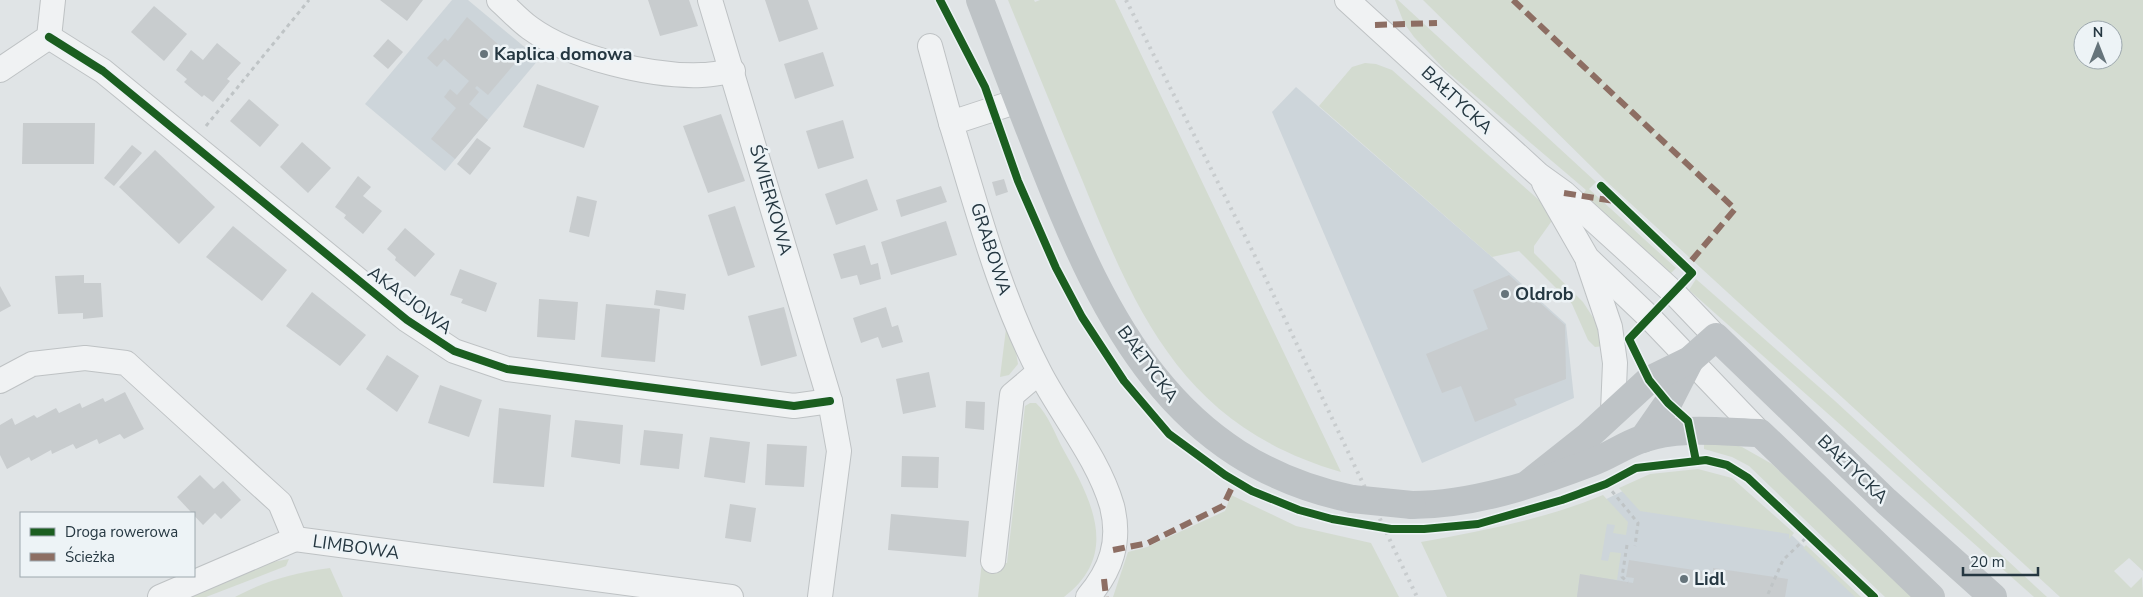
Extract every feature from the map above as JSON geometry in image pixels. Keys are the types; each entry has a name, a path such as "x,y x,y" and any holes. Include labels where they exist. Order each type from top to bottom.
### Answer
{"main road":[{"name":"BAŁTYCKA","path":"980,0 1018,101 1085,263 1126,338 1155,380 1197,423 1221,443 1250,461 1309,488 1352,499 1412,505 1442,504 1470,500 1591,463 1643,439 1691,431 1760,433 1931,597"},
{"name":"BAŁTYCKA","path":"1529,483 1586,437 1649,380 1690,360 1716,337 1886,501 1993,597"},
{"path":"1643,439 1668,403 1690,360"}],"street":[{"path":"0,70 49,36 53,0"},
{"path":"498,0 531,29 567,48 614,64 665,73 703,76 733,71"},
{"name":"ŚWIERKOWA","path":"710,0 733,71 830,401"},
{"name":"BAŁTYCKA","path":"1348,0 1539,175 1564,193 1673,292 1716,337"},
{"path":"1372,0 1375,24"},
{"name":"AKACJOWA","path":"49,36 104,71 407,320 454,351 517,370 794,406 830,401"},
{"name":"GRABOWA","path":"930,46 951,123 1005,294 1039,372 1098,473 1112,506 1116,536 1111,560 1104,579 1088,597"},
{"path":"951,123 1018,101"},
{"name":"BAŁTYCKA","path":"1539,175 1587,258 1610,327 1615,363 1614,411"},
{"name":"BAŁTYCKA","path":"1587,258 1690,360 1760,433"},
{"name":"LIMBOWA","path":"0,380 32,364 85,358 126,363 280,503 296,539 731,597"},
{"path":"993,561 1012,395 1039,372"},
{"path":"820,597 839,452 830,401"},
{"path":"160,597 296,539"}],"path":[{"path":"204,129 309,0"},
{"path":"1606,484 1638,523 1635,546"},
{"path":"1768,594 1783,560 1808,536"},
{"path":"1627,545 1622,577 1628,582"}],"shaded area":[{"path":"452,0 468,0 539,59 445,171 365,104"},
{"path":"1008,0 1034,0 1035,2 1040,0 1115,0 1341,472 1288,452 1243,427 1206,397 1175,362 1148,323 1125,279"},
{"path":"1395,0 1398,0 1596,182 1589,189 1676,268 1671,273 1583,194 1586,190 1444,69 1414,37 1404,23"},
{"path":"1423,0 2143,0 2143,571 2129,558 2114,571 2131,588 2142,577 2143,597 2060,597 1606,181"},
{"path":"1365,63 1376,64 1392,70 1556,215 1534,246 1534,253 1583,302 1596,322 1604,346 1595,347 1588,340 1572,304 1519,251 1492,257 1319,106 1352,67"},
{"path":"1296,87 1492,257 1566,324 1574,398 1422,463 1272,112"},
{"path":"1696,279 1835,401 2047,597 2034,597 1689,290"},
{"path":"1006,329 1016,352 1018,364 1009,375 1000,377"},
{"path":"1030,403 1036,403 1048,418 1091,506 1096,544 1092,563 1081,580 1064,597 978,597 982,562 1007,563 1025,406"},
{"path":"1704,440 1720,440 1742,447 1772,464 1915,597 1885,597 1749,466 1732,457 1704,449"},
{"path":"1698,469 1732,478 1794,533 1789,539 1789,534 1640,511 1619,488 1650,474"},
{"path":"1631,487 1759,504 1857,597 1575,597 1588,508"},
{"path":"1231,495 1296,526 1371,543 1399,597 1113,597 1128,552 1147,547 1225,511"},
{"path":"1603,495 1628,522 1626,535 1613,533 1615,525 1607,524 1601,560 1608,561 1610,552 1621,553 1617,580 1580,575 1577,597 1447,597 1421,542 1491,529 1536,518"},
{"path":"1806,545 1861,597 1855,597 1803,548"},
{"path":"289,559 286,566 206,597 183,597 267,563"},
{"path":"330,568 343,597 235,597 281,578"}],"building":[{"path":"380,0 423,0 407,21"},
{"path":"648,0 689,0 698,26 660,36"},
{"path":"765,0 808,0 818,29 779,42"},
{"path":"154,6 187,34 164,61 131,32"},
{"path":"467,17 517,61 488,95 477,86 475,88 479,92 469,104 488,120 455,159 431,139 456,108 444,97 450,89 457,95 469,81 444,59 437,67 427,58 445,38 448,41"},
{"path":"388,39 403,52 388,69 373,56"},
{"path":"217,43 241,63 227,79 230,81 213,102 204,95 202,97 184,82 187,79 176,70 191,50 203,60"},
{"path":"823,52 834,86 795,99 784,64"},
{"path":"537,84 599,106 584,148 523,127"},
{"path":"249,99 279,125 260,147 230,121"},
{"path":"721,114 745,181 708,193 683,126"},
{"path":"843,120 854,158 818,169 806,131"},
{"path":"23,123 95,123 94,164 22,164"},
{"path":"477,138 491,148 470,175 457,164"},
{"path":"302,142 331,168 308,193 280,167"},
{"path":"132,145 142,153 114,186 104,178"},
{"path":"155,150 215,207 179,244 119,187"},
{"path":"358,176 371,187 363,196 382,211 363,234 344,218 346,215 335,207"},
{"path":"867,179 878,210 836,225 825,194"},
{"path":"1004,179 1008,192 996,196 992,182"},
{"path":"941,186 947,202 901,217 896,200"},
{"path":"577,196 597,201 589,237 569,232"},
{"path":"735,206 755,267 728,276 708,215"},
{"path":"946,221 957,255 891,275 881,242"},
{"path":"233,226 287,270 262,301 206,257"},
{"path":"405,228 435,254 415,277 395,260 396,257 387,249"},
{"path":"865,245 871,265 878,263 881,279 860,285 857,275 841,279 833,254"},
{"path":"460,269 497,283 486,312 461,303 463,299 450,295"},
{"path":"84,275 84,283 101,283 103,317 83,319 83,313 58,314 55,276"},
{"path":"1509,275 1565,325 1566,379 1514,399 1517,405 1475,422 1461,386 1442,393 1426,354 1488,329 1473,290"},
{"path":"0,286 11,306 0,312"},
{"path":"656,290 686,294 684,310 654,305"},
{"path":"312,292 366,335 340,366 286,326"},
{"path":"539,299 578,302 575,340 537,337"},
{"path":"606,304 660,309 655,362 601,357"},
{"path":"784,307 797,356 761,366 748,316"},
{"path":"886,307 892,327 898,325 903,342 882,348 878,337 861,343 853,318"},
{"path":"387,355 419,376 397,412 366,389"},
{"path":"929,372 936,407 903,414 896,379"},
{"path":"440,385 482,400 469,437 428,423"},
{"path":"125,392 144,429 124,439 120,434 99,444 97,439 76,449 73,444 52,454 51,450 31,461 29,457 7,469 0,455 0,425 12,418 15,425 34,415 37,418 56,408 59,413 80,403 82,408 103,398 105,402"},
{"path":"966,401 985,402 984,430 965,428"},
{"path":"499,408 551,415 544,487 493,483"},
{"path":"575,420 623,425 620,464 571,457"},
{"path":"644,430 683,434 679,469 640,465"},
{"path":"710,437 750,442 745,483 704,477"},
{"path":"767,444 807,446 804,487 765,485"},
{"path":"902,456 939,457 938,488 901,487"},
{"path":"200,475 214,489 223,481 241,500 221,519 215,513 203,525 195,516 195,512 191,512 177,497"},
{"path":"730,504 756,508 751,542 725,538"},
{"path":"891,514 969,521 966,557 888,550"},
{"name":"Lidl","path":"1629,560 1713,573 1713,568 1788,579 1785,597 1577,597 1580,574 1633,583 1634,578 1626,577"}],"railway":[{"path":"1126,0 1254,254 1417,597"}],"marked path":[{"path":"1513,0 1735,209 1686,267"},
{"path":"1375,25 1437,23"},
{"path":"1564,193 1614,201"},
{"path":"1113,550 1148,543 1223,506 1235,481"},
{"path":"1104,579 1106,597"}],"cycle path":[{"path":"940,0 985,87 1018,181 1056,268 1082,317 1124,381 1169,434 1225,475 1252,491 1299,510 1332,519 1391,529 1424,529 1478,524 1562,500 1606,484 1636,468 1706,460 1727,465 1748,478 1874,597"},
{"path":"49,37 103,71 407,320 454,351 507,369 794,406 830,401"},
{"path":"1601,186 1692,273 1629,339 1649,380 1668,403 1688,421 1696,461"}],"place":[{"name":"Kaplica domowa","path":"484,54"},
{"name":"Oldrob","path":"1505,294"},
{"name":"Lidl","path":"1684,579"}]}
